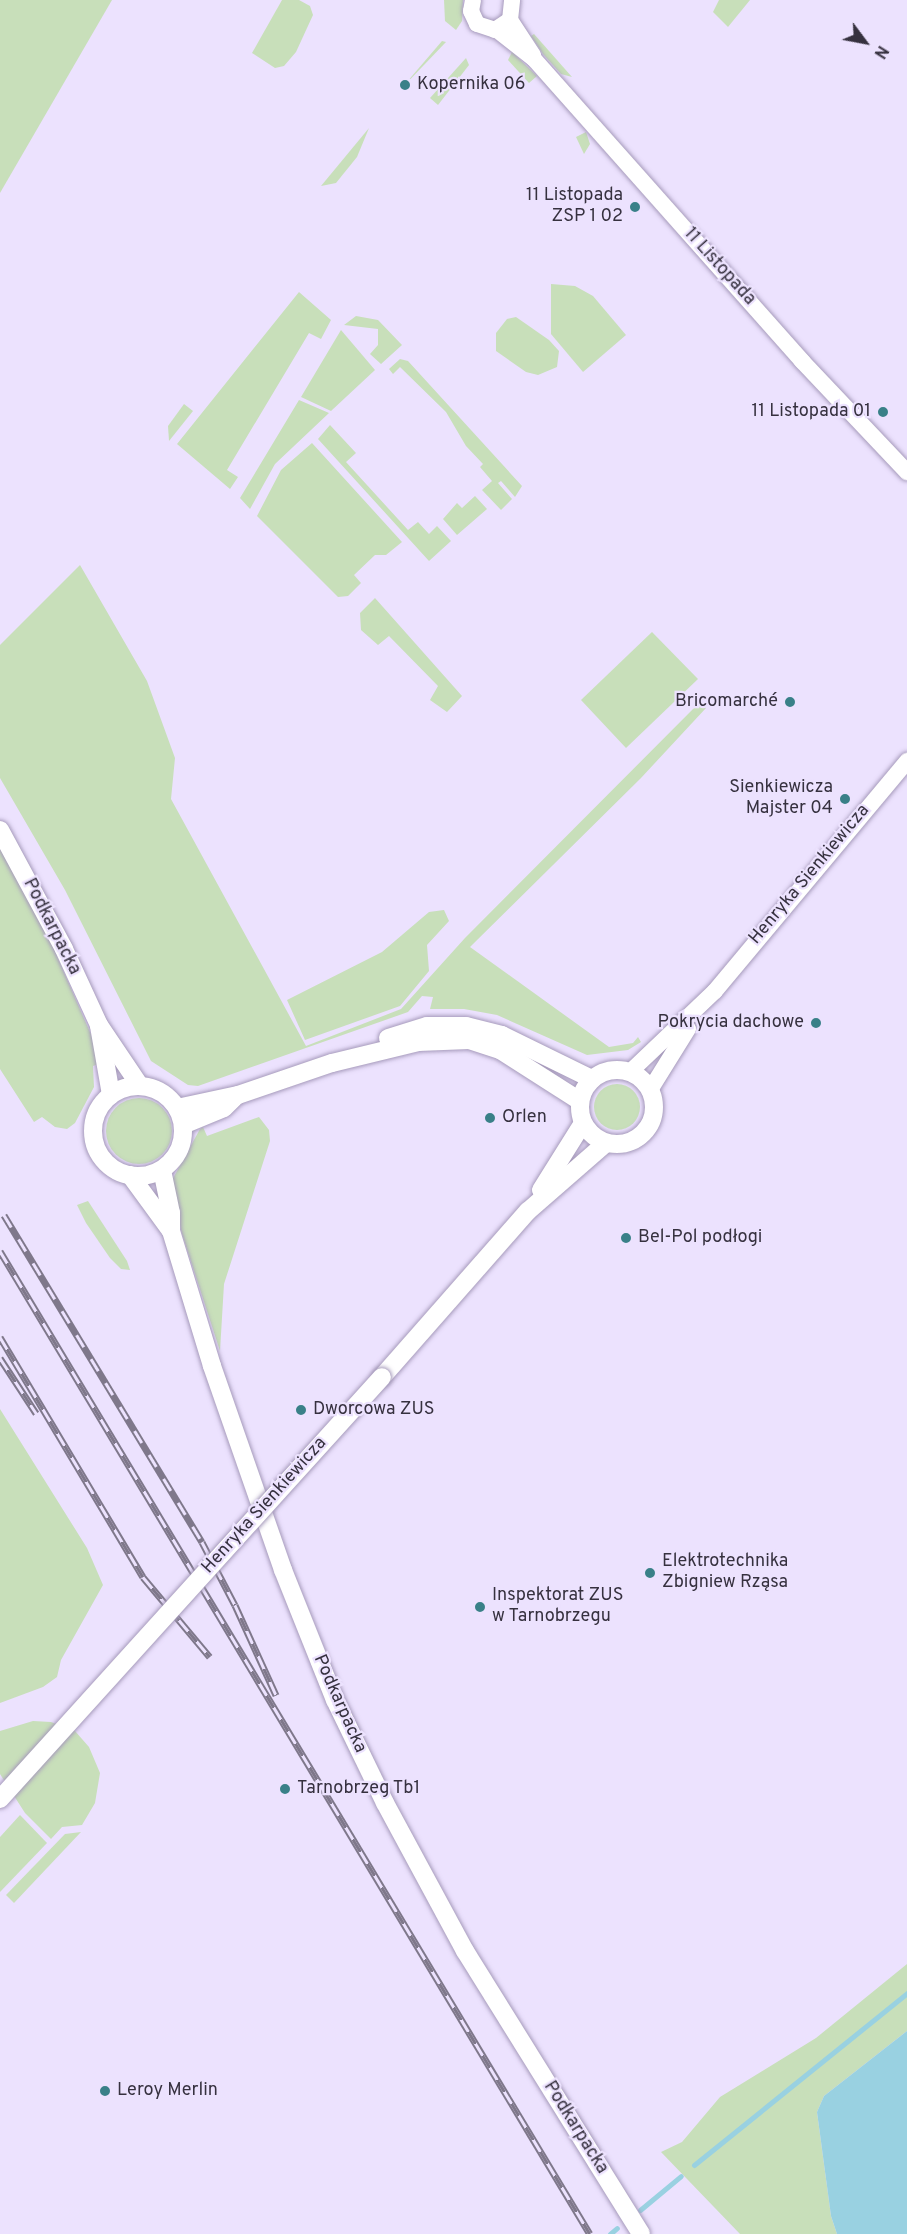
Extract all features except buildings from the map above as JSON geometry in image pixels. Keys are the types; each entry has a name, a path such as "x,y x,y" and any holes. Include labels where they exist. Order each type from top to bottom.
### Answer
{"main road":[{"name":"Podkarpacka","path":"0,830 64,949 99,1025 140,1086"},
{"name":"Podkarpacka","path":"99,1025 111,1095"},
{"path":"332,1063 368,1044 427,1026 466,1026 502,1035 592,1079"},
{"path":"177,1108 238,1095 332,1063 418,1042 468,1040 500,1050 580,1101"},
{"path":"610,1071 630,1072 650,1090 653,1114 645,1131 630,1142 606,1143 583,1124 580,1101 592,1079 610,1071"},
{"path":"140,1086 162,1094 177,1108 183,1125 175,1158 162,1170 130,1175 109,1166 92,1139 98,1112 111,1095 140,1086"},
{"path":"183,1125 224,1108 238,1095"},
{"name":"Henryka Sienkiewicza","path":"528,1211 583,1124"},
{"name":"Henryka Sienkiewicza","path":"0,1799 382,1377 528,1211 606,1143"},
{"name":"Podkarpacka","path":"162,1170 171,1214 171,1231 247,1470 335,1700 385,1803 465,1951 641,2234"},
{"name":"Podkarpacka","path":"130,1175 171,1231"}],"street":[{"path":"473,0 471,11 477,24 504,25 512,1"},
{"name":"11 Listopada","path":"504,25 802,361 907,472"},
{"name":"Henryka Sienkiewicza","path":"630,1072 715,991 907,761"},
{"name":"Henryka Sienkiewicza","path":"650,1090 715,991"}],"shaded area":[{"path":"0,0 112,0 0,193"},
{"path":"282,0 299,0 310,6 313,15 296,52 284,66 275,68 252,53"},
{"path":"444,0 463,0 462,21 456,30 445,21"},
{"path":"719,0 750,0 728,27 713,12"},
{"path":"534,34 572,77 561,74 543,54 531,36"},
{"path":"442,41 446,42 400,90"},
{"path":"512,52 537,76 529,83 508,60"},
{"path":"466,58 469,65 438,105 430,98"},
{"path":"369,128 357,157 336,183 321,186"},
{"path":"586,132 590,144 584,154 576,137"},
{"path":"551,284 575,286 593,296 626,335 583,372 551,334"},
{"path":"299,292 331,320 321,339 309,333 227,470 238,477 230,489 177,444"},
{"path":"356,316 378,320 402,345 381,364 370,354 378,345 378,329 344,325"},
{"path":"516,317 549,340 559,351 557,367 538,375 526,372 496,351 496,333 507,319"},
{"path":"341,330 375,370 331,411 301,397"},
{"path":"400,359 408,361 522,486 515,497 501,481 498,483 512,499 501,510 482,490 492,481 480,467 483,464 466,446 446,412 400,367 393,374 389,369"},
{"path":"299,400 329,413 275,464 250,509 240,498"},
{"path":"184,404 193,411 169,441 168,426"},
{"path":"330,425 356,453 346,462 408,530 418,522 429,534 437,526 451,541 429,561 318,439"},
{"path":"312,443 402,542 386,555 375,555 354,575 361,583 348,596 338,597 257,516 281,470"},
{"path":"475,496 487,509 457,535 443,519 457,503 462,508"},
{"path":"80,565 147,681 175,758 171,799 306,1046 401,1009 465,938 701,701 706,708 641,778 470,947 609,1047 633,1043 638,1037 641,1042 628,1050 587,1055 497,1015 464,1009 430,1009 433,997 422,996 408,1012 198,1086 188,1085 151,1061 65,890 0,778 0,645"},
{"path":"375,598 462,696 447,712 430,700 438,686 389,636 378,645 361,630 360,613"},
{"path":"652,632 698,679 626,748 581,700"},
{"path":"0,847 46,931 103,1062 93,1066 94,1087 75,1123 67,1129 55,1127 42,1117 34,1122 0,1069"},
{"path":"444,910 449,921 427,945 429,971 400,1006 305,1040 287,1000 382,952 429,912"},
{"path":"617,1084 633,1091 640,1107 633,1123 617,1130 601,1123 594,1107 601,1091"},
{"path":"139,1098 152,1101 162,1108 169,1118 172,1131 169,1144 162,1154 152,1161 139,1164 126,1161 116,1154 109,1144 106,1131 109,1118 116,1108 126,1101"},
{"path":"259,1117 269,1130 270,1141 224,1284 220,1351 182,1234 171,1182 200,1129 203,1127 207,1136"},
{"path":"88,1201 127,1261 130,1270 121,1269 110,1258 86,1223 77,1205"},
{"path":"0,1409 87,1548 103,1585 61,1660 57,1677 43,1687 0,1703"},
{"path":"33,1721 51,1722 75,1731 89,1747 100,1773 95,1803 82,1825 62,1827 51,1839 25,1813 0,1774 0,1731"},
{"path":"20,1815 47,1843 0,1892 0,1837"},
{"path":"81,1832 14,1903 6,1895 65,1834"},
{"path":"907,1964 907,2031 824,2096 817,2112 831,2216 837,2234 740,2234 661,2152 682,2142 720,2097 816,2038"},
{"path":"907,2031 907,2234 837,2234 831,2216 817,2112 824,2096"}],"waterway":[{"path":"694,2165 907,1993"},
{"path":"640,2210 681,2176"},
{"path":"610,2234 617,2228"}],"railway":[{"path":"4,1215 202,1542 235,1605 276,1695"},
{"path":"0,1251 590,2234"},
{"path":"0,1337 143,1577 210,1657"},
{"path":"0,1358 36,1413"}],"place":[{"name":"Kopernika 06","path":"405,85"},
{"name":"11 Listopada ZSP 1 02","path":"635,207"},
{"name":"11 Listopada 01","path":"883,412"},
{"name":"Bricomarché","path":"790,702"},
{"name":"Sienkiewicza Majster 04","path":"845,799"},
{"name":"Pokrycia dachowe","path":"816,1023"},
{"name":"Orlen","path":"490,1118"},
{"name":"Bel-Pol podłogi","path":"626,1238"},
{"name":"Dworcowa ZUS","path":"301,1410"},
{"name":"Elektrotechnika Zbigniew Rząsa","path":"650,1573"},
{"name":"Inspektorat ZUS w Tarnobrzegu","path":"480,1607"},
{"name":"Tarnobrzeg Tb1","path":"285,1789"},
{"name":"Leroy Merlin","path":"105,2091"}]}
